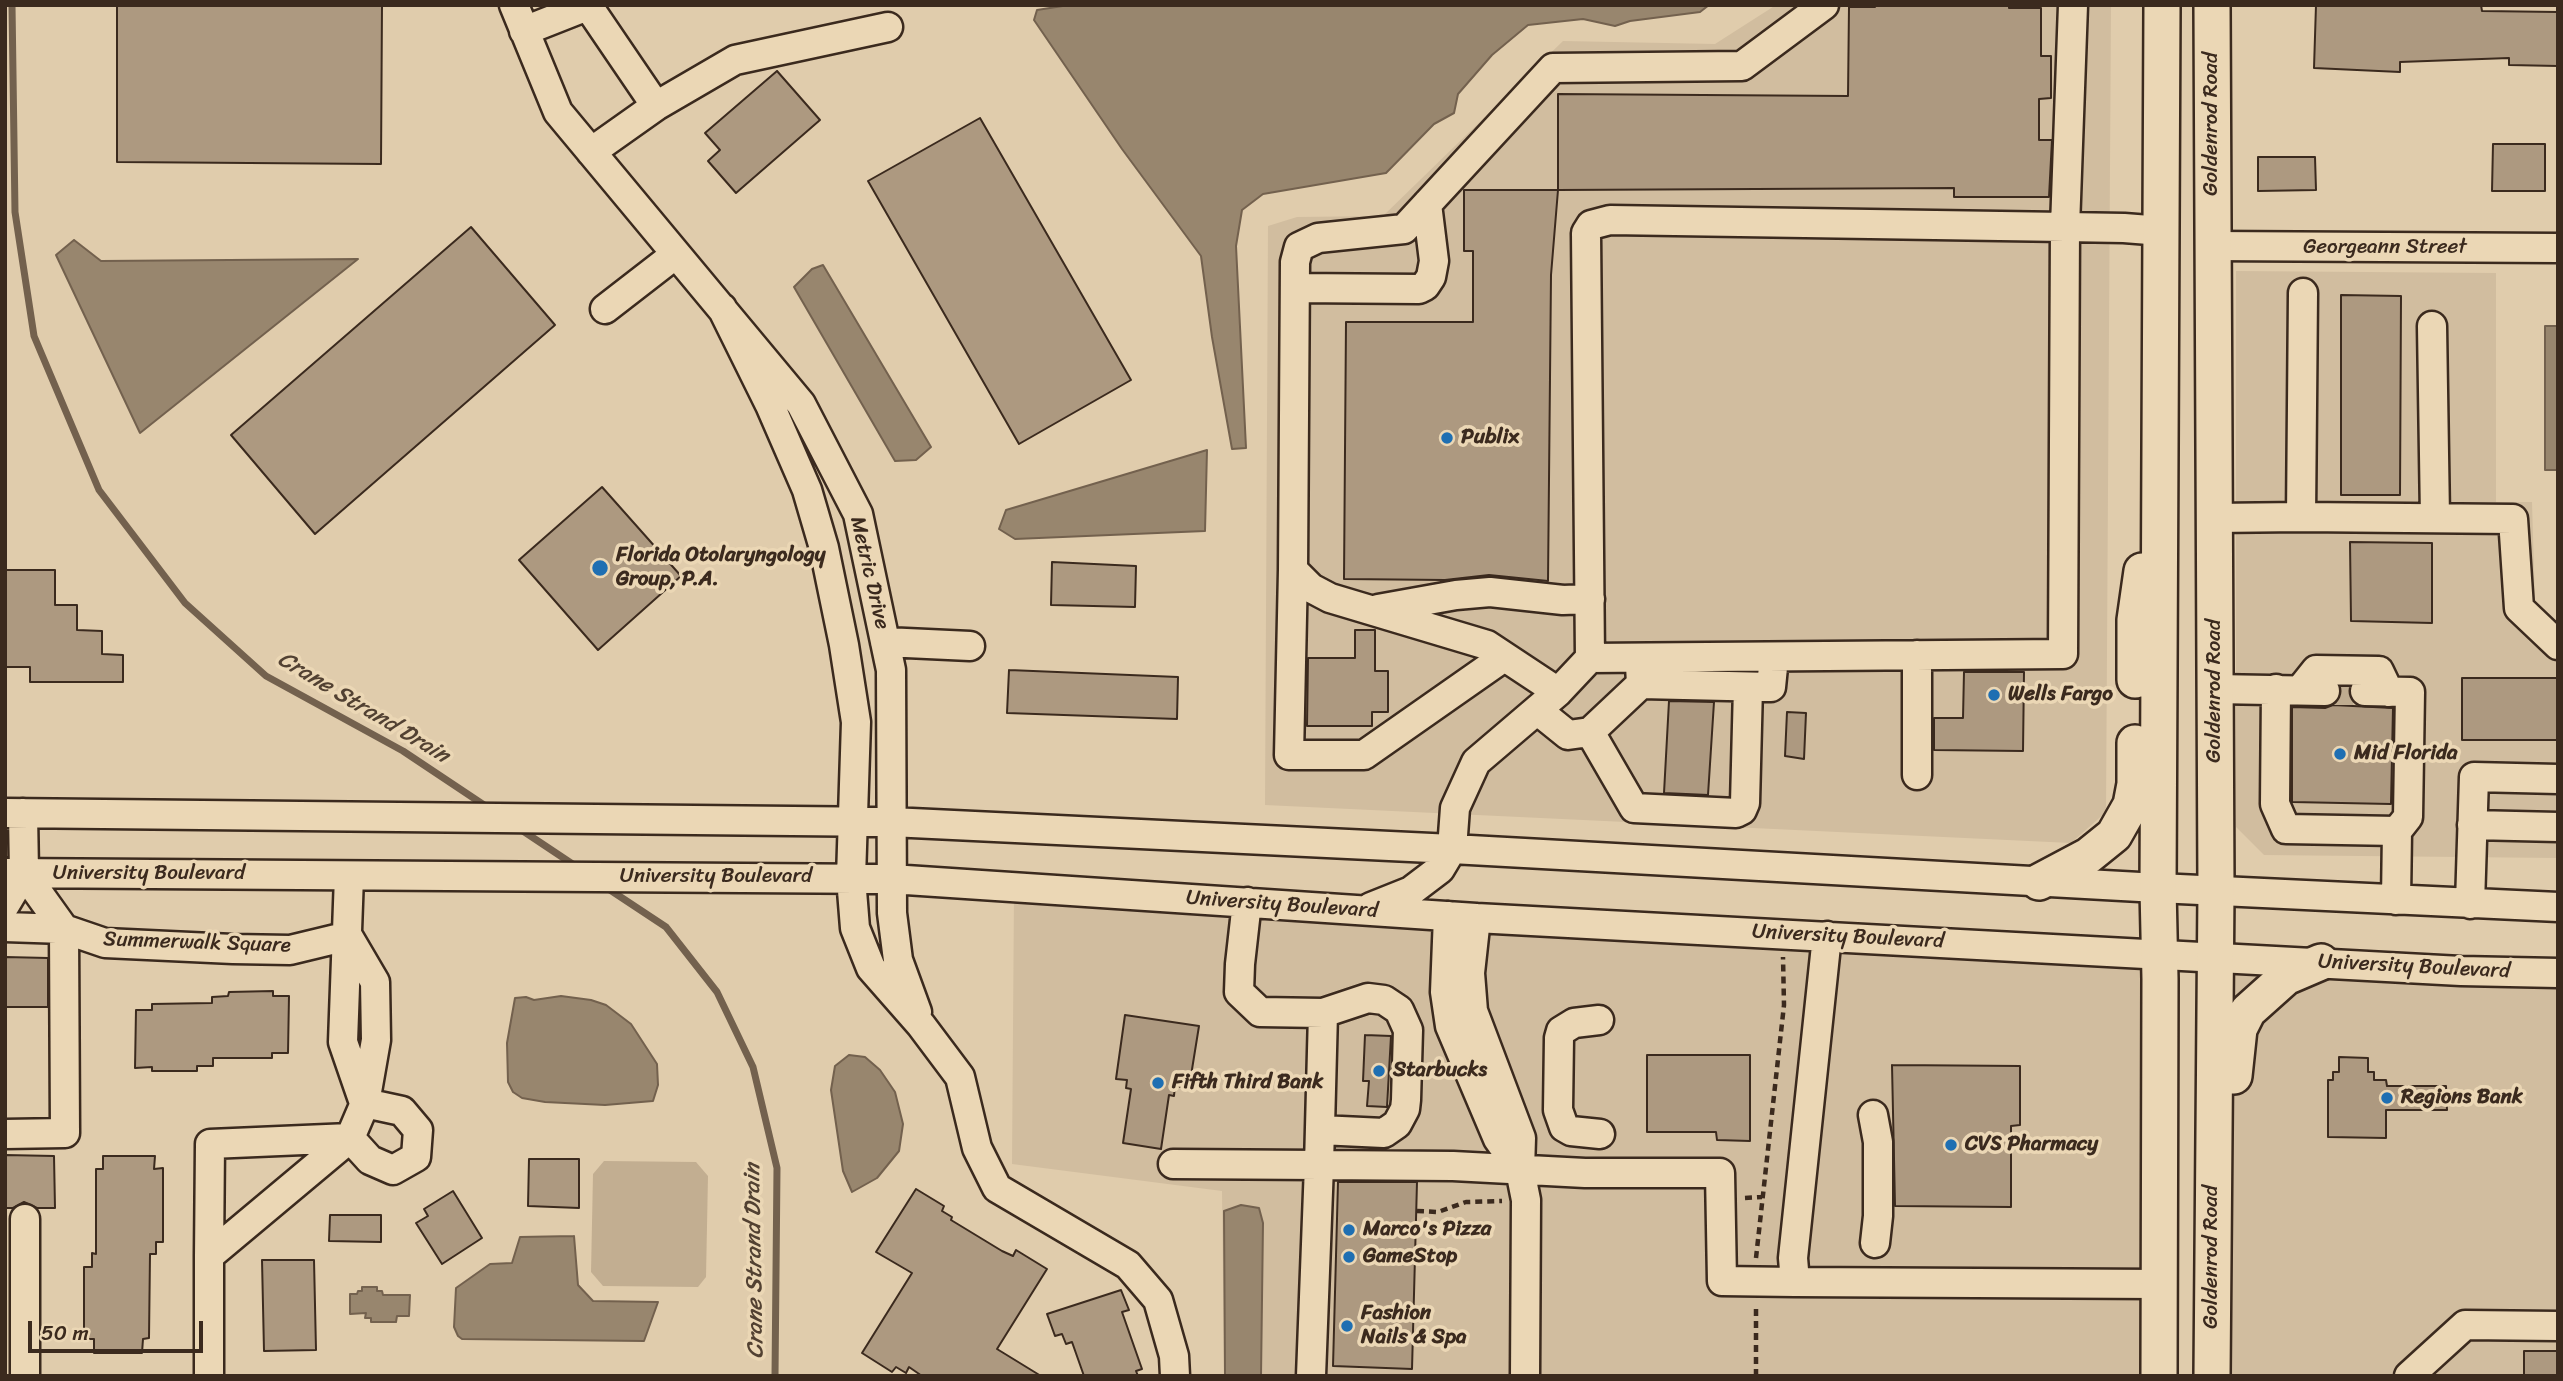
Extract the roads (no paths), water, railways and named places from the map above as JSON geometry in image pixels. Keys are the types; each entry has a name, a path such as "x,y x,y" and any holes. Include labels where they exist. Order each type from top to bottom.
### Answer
{"main road":[{"path":"2159,1376 2162,5"},
{"path":"2178,5 2180,192 2189,216 2211,246"},
{"name":"Goldenrod Road","path":"2212,5 2216,890 2212,1376"},
{"path":"2162,232 2175,251 2187,278 2193,444 2213,508"},
{"path":"2039,882 2088,856 2114,835 2131,805 2135,784 2135,620 2161,422"},
{"path":"2212,1248 2230,1178 2235,1045 2239,1029 2248,1011 2286,977 2320,962"}],"street":[{"path":"1504,657 1364,755 1289,755 1295,262 1299,247 1318,238 1404,229 1553,68 1742,66 1824,5"},
{"path":"1293,570 1311,588 1330,598 1487,645 1504,657 1547,701 1568,736 1590,732 1640,671 1773,657 2063,654 2065,228 2073,5"},
{"path":"519,18 589,6 656,106"},
{"name":"Metric Drive","path":"519,18 558,112 801,404 858,514 891,670 892,913 898,960 921,1025"},
{"path":"591,152 656,106 735,60 888,27"},
{"path":"1295,288 1419,289 1425,286 1431,277 1434,261 1427,204"},
{"path":"1362,910 1411,891 1440,869 1452,849 1455,808 1476,762 1547,701 1590,658 1586,233 1591,225 1610,219 2124,228 2162,232"},
{"name":"Georgeann Street","path":"2211,246 2558,248"},
{"path":"605,309 676,254"},
{"path":"2301,517 2303,293"},
{"name":"Metric Drive","path":"722,308 770,405 807,490 844,645 856,722 851,878 855,928 871,968 921,1025"},
{"path":"2432,326 2434,518"},
{"path":"2213,508 2301,517 2513,519 2519,608 2558,645"},
{"path":"818,529 858,514"},
{"path":"1372,611 1456,595 1490,592 1563,600 1590,599"},
{"path":"885,642 970,646"},
{"path":"1917,655 1917,775"},
{"path":"1590,658 1640,671 1748,687 1771,687 1773,657"},
{"path":"2396,900 2397,831 2408,817 2388,692 2379,671 2316,670 2300,690 2275,804 2286,829 2397,831"},
{"path":"1590,732 1634,808 1736,813 1742,810 1745,803 1748,687"},
{"path":"2215,689 2300,690"},
{"path":"2470,904 2474,777 2558,779"},
{"path":"5,905 15,873 14,813 891,822 1452,849 2470,904 2558,906"},
{"path":"2472,825 2558,827"},
{"path":"5,1134 65,1133 64,929 15,873"},
{"name":"University Boulevard","path":"15,873 891,879 1462,917 2461,971 2558,973"},
{"path":"209,1256 350,1138 365,1103 343,1042 349,876"},
{"path":"1247,902 1239,992 1260,1012 1323,1013 1368,998 1384,1000 1399,1010 1408,1030 1405,1109 1397,1124 1384,1133 1320,1130"},
{"path":"1462,917 1445,992 1450,1026 1498,1139 1520,1170 1526,1200 1525,1376"},
{"name":"Summerwalk Square","path":"5,927 64,929 105,943 233,949 290,950 348,936"},
{"path":"1795,1282 1793,1258 1827,936"},
{"path":"1311,1376 1323,1013"},
{"path":"1600,1020 1574,1023 1561,1031 1558,1110 1564,1127 1571,1131 1600,1134"},
{"path":"921,1025 960,1077 976,1148 997,1188 1128,1265 1158,1300 1174,1356 1175,1376"},
{"path":"350,1138 370,1160 393,1170 416,1157 418,1130 402,1111 365,1103"},
{"path":"1873,1115 1878,1142 1878,1216 1875,1243"},
{"path":"209,1376 211,1144 350,1138"},
{"path":"1173,1164 1453,1166 1585,1173 1720,1173 1722,1281 2158,1284"},
{"path":"18,1371 25,1219"},
{"path":"2409,1376 2466,1325 2558,1326"}],"waterway":[{"name":"Crane Strand Drain","path":"12,5 15,212 34,336 99,490 185,603 266,676 403,751 490,809"},
{"name":"Crane Strand Drain","path":"517,827 577,867"},
{"name":"Crane Strand Drain","path":"604,886 666,927 717,992 753,1067 777,1168 775,1376"}],"tunnel":[{"path":"2325,691 2365,691"}],"place":[{"name":"Publix","path":"1447,438"},
{"name":"Florida Otolaryngology Group, P.A.","path":"600,568"},
{"name":"Wells Fargo","path":"1994,695"},
{"name":"Mid Florida","path":"2340,754"},
{"name":"Starbucks","path":"1379,1071"},
{"name":"Fifth Third Bank","path":"1158,1083"},
{"name":"Regions Bank","path":"2387,1098"},
{"name":"CVS Pharmacy","path":"1951,1145"},
{"name":"Marco's Pizza","path":"1349,1230"},
{"name":"GameStop","path":"1349,1257"},
{"name":"Fashion Nails & Spa","path":"1347,1326"}]}
